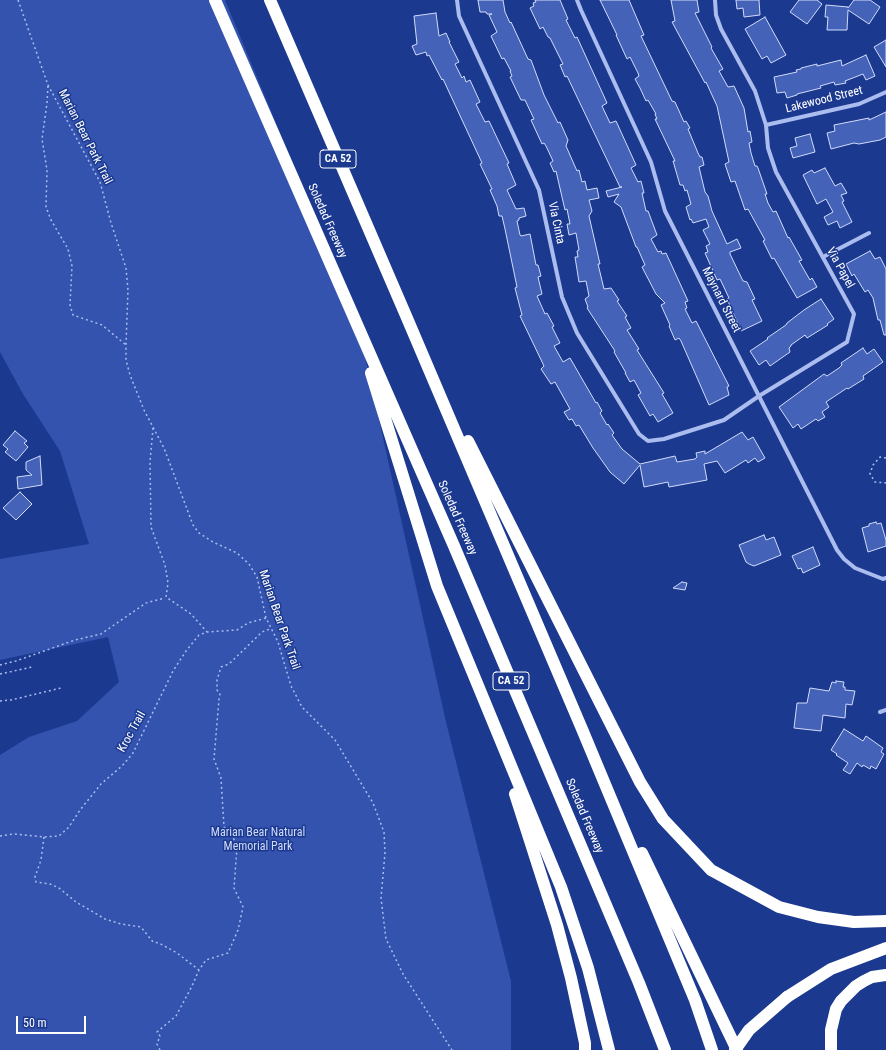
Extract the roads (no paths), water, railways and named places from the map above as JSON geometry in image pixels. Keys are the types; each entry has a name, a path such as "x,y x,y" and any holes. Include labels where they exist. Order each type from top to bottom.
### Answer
{"highway":[{"name":"Soledad Freeway","path":"215,0 454,546 636,976 665,1050"},
{"name":"CA 52","path":"270,0 582,729 695,1000 712,1050"},
{"path":"353,314 437,586 561,887 588,968 609,1050"},
{"path":"407,318 485,477 640,782 663,819 711,870 779,907 818,917 854,922 886,921"},
{"path":"490,716 557,925 571,978 585,1043 585,1050"},
{"path":"582,729 736,1050"},
{"path":"736,1050 749,1030 787,997 831,969 886,948"},
{"path":"831,1050 831,1030 836,1009 841,1001 856,986 864,981 872,977 886,975"}],"street":[{"name":"Via Cinta","path":"457,0 459,16 538,190 562,297 577,333 639,434 648,441"},
{"name":"Maynard Street","path":"577,0 651,162 665,211 837,550 844,559 855,568 886,578"},
{"name":"Via Papel","path":"648,441 664,439 724,420 759,396 847,342 854,314 776,172 768,148 766,125 755,92 721,29 716,16 715,0"},
{"name":"Lakewood Street","path":"766,125 859,104 886,92"},
{"path":"823,257 869,233"},
{"path":"880,712 886,710"}],"park label":[{"name":"Marian Bear Natural Memorial Park","path":"258,840"}]}
